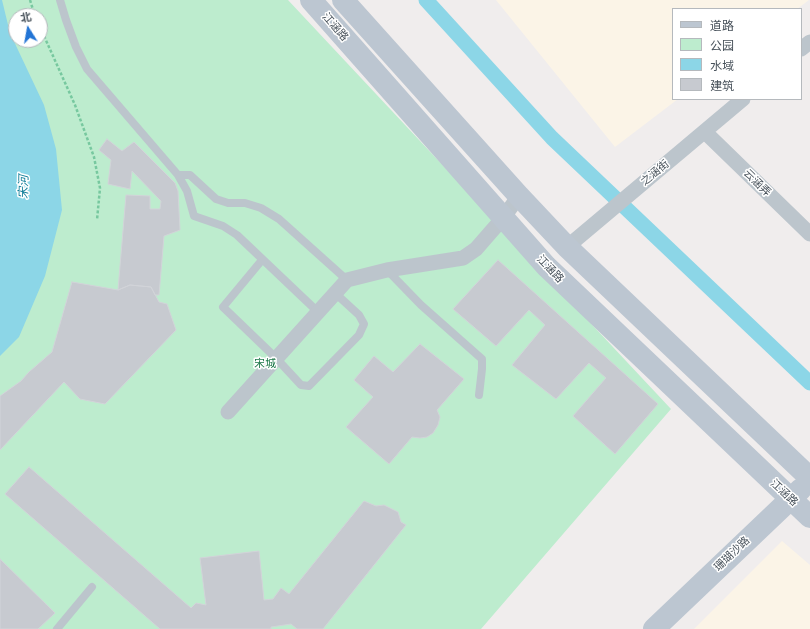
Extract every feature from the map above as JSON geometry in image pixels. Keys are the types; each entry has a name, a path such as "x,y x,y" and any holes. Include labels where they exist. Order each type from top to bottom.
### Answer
{"main road":[{"name":"江涵路","path":"311,0 546,266 789,499 810,517"},
{"path":"343,0 519,196 567,247 810,480"},
{"name":"珊瑚沙路","path":"654,629 810,480"}],"street":[{"path":"802,48 810,42"},
{"name":"之涵街","path":"567,247 742,100"},
{"name":"云涵弄","path":"705,132 810,234"},
{"path":"228,412 347,280 387,270 463,258 476,249 503,218 519,196"}],"lane":[{"path":"60,0 74,41 87,69 178,175 187,191 194,216 223,226 237,236 318,312"},
{"path":"178,175 190,175 216,200 228,203 245,203 262,208 279,219 347,280"},
{"path":"262,260 223,307 276,358 301,385 309,386 359,335 364,324 359,315 335,293"},
{"path":"387,270 420,306 482,358 479,395"},
{"path":"57,629 92,588"}],"path":[{"path":"48,45 75,105 94,156 100,188 97,220"}],"shaded area":[{"path":"496,0 809,0 798,8 672,8 672,100 677,100 615,147"},
{"path":"782,541 810,565 810,629 694,629"}],"green space":[{"name":"宋城","path":"0,0 288,0 671,409 481,629 0,629"}],"water":[{"name":"宋河","path":"0,0 2,0 8,25 8,48 17,48 44,105 56,149 62,210 45,276 19,337 0,356"}],"building":[{"path":"107,139 122,151 134,142 175,183 178,191 180,230 164,236 159,295 155,295 151,287 130,285 118,290 126,195 150,196 150,209 160,209 161,201 132,171 130,189 108,184 111,160 99,150"},
{"path":"498,260 658,404 615,454 573,416 606,378 589,363 556,399 512,365 545,325 529,310 496,346 453,309"},
{"path":"72,282 118,290 130,285 151,287 159,302 167,304 176,330 105,404 80,399 64,382 0,450 0,396 21,381 52,352"},
{"path":"420,344 464,379 437,410 440,417 438,425 433,433 427,437 412,437 389,464 346,427 373,397 354,380 374,356 393,372"},
{"path":"29,467 191,608 196,603 206,605 200,558 259,551 264,600 273,599 281,588 289,594 364,501 376,506 384,505 398,512 401,522 406,525 323,629 297,629 291,624 271,627 271,629 160,629 5,494"},
{"path":"0,559 55,613 38,629 0,629"}],"waterway":[{"path":"426,0 552,138 810,383"}]}
